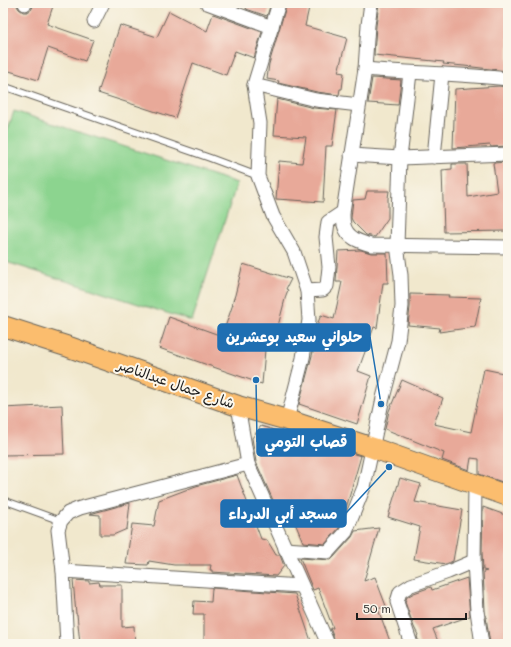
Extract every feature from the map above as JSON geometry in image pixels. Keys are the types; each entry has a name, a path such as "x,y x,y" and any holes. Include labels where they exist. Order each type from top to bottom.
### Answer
{"main road":[{"name":"شارع جمال عبدالناصر","path":"3,326 70,346 238,406 373,448 508,496"}],"street":[{"path":"94,22 102,3"},
{"path":"279,3 254,86 260,122 258,176 273,216 294,252 307,291 309,320 304,350 287,420"},
{"path":"371,3 365,69 343,212 344,226 350,236 360,242 371,245 508,247"},
{"path":"210,4 272,26"},
{"path":"365,69 508,79"},
{"path":"285,549 328,552 346,532 364,487 383,398 398,341 402,306 401,275 397,245 400,158 410,72"},
{"path":"434,157 442,74"},
{"path":"254,86 316,100 359,105"},
{"path":"352,155 400,158 508,154"},
{"path":"307,291 323,290 326,286 329,267 326,236 328,222 343,212"},
{"path":"238,406 248,464 328,644"},
{"path":"67,644 63,571 58,530 61,520 68,513 80,508 248,464"},
{"path":"475,485 474,561 482,644"},
{"path":"411,644 397,602 400,592 411,585 474,561"},
{"path":"63,571 301,586"}],"lane":[{"path":"3,86 258,176"},
{"path":"3,500 61,520"}],"green space":[{"path":"14,111 237,183 192,321 3,261 3,144"}],"building":[{"path":"3,3 17,3 19,9 23,12 27,12 31,10 34,3 54,3 47,24 93,40 85,61 48,48 38,80 3,69"},
{"path":"248,3 271,3 267,16 246,9"},
{"path":"287,3 310,3 305,26 347,38 338,72 344,73 342,89 340,89 339,95 317,92 267,79 269,64"},
{"path":"379,3 508,3 508,71 443,64 444,62 374,55"},
{"path":"169,11 207,31 213,14 262,32 254,58 235,51 226,75 193,63 175,118 98,93 120,25 157,37"},
{"path":"372,78 401,80 398,105 368,103"},
{"path":"499,86 508,87 508,146 491,147 490,145 453,148 455,89"},
{"path":"277,99 314,108 337,110 332,146 326,146 323,202 276,199 279,161 302,163 306,137 274,135"},
{"path":"508,162 508,222 506,231 444,232 442,170 452,169 452,164 467,164 468,197 497,192 493,163"},
{"path":"367,191 389,191 388,218 375,237 366,235 351,218 353,200 365,199"},
{"path":"361,250 371,253 387,253 388,283 383,283 377,328 374,327 358,371 371,376 357,424 299,404 313,352 315,330 321,315 334,319 342,282 336,282 338,251"},
{"path":"243,264 291,279 286,289 288,290 274,341 266,338 262,384 159,348 169,317 222,336 233,304"},
{"path":"410,294 481,298 475,327 439,332 440,328 408,325"},
{"path":"484,369 508,374 508,474 505,483 479,474 479,459 471,458 469,470 442,460 444,453 385,429 389,411 402,380 443,398 434,424 471,432"},
{"path":"62,405 64,454 3,455 3,408"},
{"path":"261,426 361,456 343,519 339,528 325,544 303,542 290,511 276,507 256,462 252,438"},
{"path":"237,475 261,539 267,540 276,555 280,555 284,566 276,576 212,572 212,570 210,570 211,565 174,565 149,561 148,565 126,564 132,524 154,526 159,500 196,486"},
{"path":"400,478 421,484 415,502 462,510 453,561 446,564 414,559 420,527 388,517"},
{"path":"130,503 127,529 113,535 100,535 100,515 90,514"},
{"path":"483,507 508,516 508,644 490,644 485,610 483,572 487,571 483,570"},
{"path":"379,528 364,581 375,577 386,606 378,609 391,644 336,644 330,628 333,628 318,588 313,590 300,558 331,560 352,537 355,531"},
{"path":"467,578 470,616 433,629 439,644 419,644 418,635 405,602 407,597 431,587 432,590"},
{"path":"73,580 89,581 89,583 99,582 100,585 122,585 122,627 134,626 135,644 80,644"},
{"path":"212,588 295,594 312,644 204,644 204,614 193,614 194,601 211,602"}],"place":[{"name":"قصاب التومي","path":"256,380"},
{"name":"حلواني سعيد بوعشرين","path":"381,404"},
{"name":"مسجد أبي الدرداء","path":"389,467"}]}
